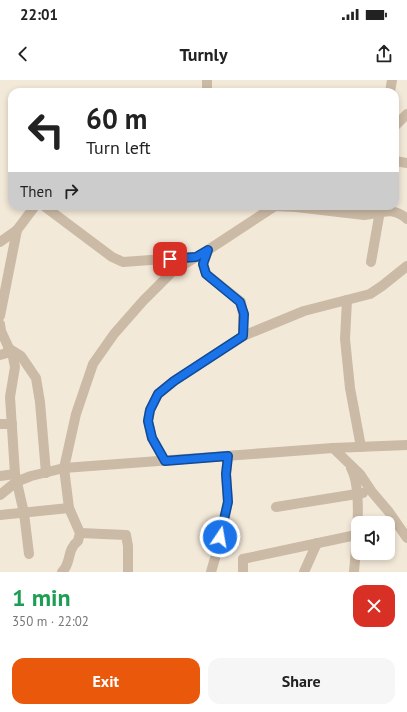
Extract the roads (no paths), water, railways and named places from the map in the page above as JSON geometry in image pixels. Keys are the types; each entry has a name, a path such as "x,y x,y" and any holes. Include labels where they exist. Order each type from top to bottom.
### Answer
{"street":[{"path":"399,122 407,114"},
{"path":"0,242 17,230 32,210"},
{"path":"49,210 112,257 123,262 196,257"},
{"path":"62,572 66,568 72,545 78,541 80,533 68,508 64,468 76,414 93,364 114,334 172,271 208,250 268,210"},
{"path":"327,210 364,215 373,214 379,210"},
{"path":"370,262 380,210"},
{"path":"391,210 407,219"},
{"path":"0,316 17,230"},
{"path":"208,250 203,264 206,274 240,302 244,314 243,336"},
{"path":"165,461 152,438 148,421 150,410 158,394 174,381 243,336 304,311 370,294 407,266"},
{"path":"347,300 345,339 350,388 361,447"},
{"path":"0,324 1,331 11,351 15,367 10,397 16,478 24,513 29,554"},
{"path":"0,342 11,351 21,356 36,378 40,402 46,472"},
{"path":"0,356 11,351"},
{"path":"0,424 12,424"},
{"path":"0,476 16,478 64,468 333,448 407,445"},
{"path":"333,448 360,474 407,538"},
{"path":"211,572 228,502 226,474 228,456"},
{"path":"349,464 355,475 357,516"},
{"path":"0,496 16,478"},
{"path":"276,507 356,493 372,492"},
{"path":"0,515 68,508"},
{"path":"80,533 126,535 128,546 128,572"},
{"path":"243,572 243,559 351,536"},
{"path":"304,572 317,543"},
{"path":"354,572 355,560"}]}
